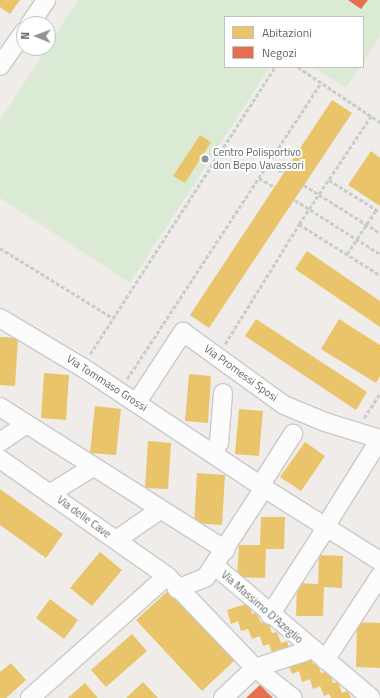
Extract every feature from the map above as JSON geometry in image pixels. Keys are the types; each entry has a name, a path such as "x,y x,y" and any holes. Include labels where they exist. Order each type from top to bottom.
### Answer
{"street":[{"path":"35,16 46,0"},
{"path":"0,66 16,43"},
{"name":"Via Tommaso Grossi","path":"0,318 137,402 262,487 325,528 380,561"},
{"name":"Via Promessi Sposi","path":"137,402 181,332 218,356 284,405 325,422 356,430 380,439 270,615"},
{"path":"212,453 219,443 223,393"},
{"path":"0,407 225,550"},
{"path":"0,442 27,424"},
{"path":"30,698 172,582 206,578 225,550 293,434"},
{"name":"Via delle Cave","path":"0,459 51,493 172,582 255,668 293,698"},
{"path":"51,493 93,467"},
{"path":"116,540 160,510"},
{"name":"Via Massimo D'Azeglio","path":"215,566 270,615 371,698"},
{"path":"325,660 380,576"},
{"name":"Via Massimo D'Azeglio","path":"255,668 304,652 309,648"},
{"path":"223,698 255,668"}],"path":[{"path":"82,367 274,68"},
{"path":"300,68 380,122"},
{"path":"119,391 321,82"},
{"path":"218,356 299,224 371,116"},
{"path":"268,163 284,173"},
{"path":"259,178 274,187"},
{"path":"328,180 380,212"},
{"path":"304,186 380,233"},
{"path":"295,200 380,254"},
{"path":"347,254 366,224 377,210"},
{"path":"299,224 380,275"},
{"path":"0,248 113,318"},
{"path":"356,430 380,393"}],"green space":[{"path":"78,0 348,0 361,9 368,0 380,0 380,36 364,60 364,16 224,16 224,68 269,68 130,283 0,198 0,120 42,56 56,56 56,34","holes":["200,135 211,142 184,183 174,175"]},
{"path":"316,68 359,68 346,88"}],"building: Abitazioni":[{"path":"0,0 20,0 10,14 0,7"},
{"path":"332,100 352,113 209,328 190,315"},
{"path":"200,135 211,142 185,183 173,176"},
{"path":"371,151 380,158 380,206 348,185"},
{"path":"307,251 380,301 380,327 295,269"},
{"path":"256,319 367,392 356,410 245,336"},
{"path":"339,319 380,345 380,376 376,383 321,349"},
{"path":"0,337 18,338 15,386 0,385"},
{"path":"44,373 69,375 66,420 41,418"},
{"path":"189,374 211,376 208,423 185,421"},
{"path":"95,406 121,409 116,455 90,453"},
{"path":"239,409 263,411 259,456 235,454"},
{"path":"148,441 171,443 168,489 145,488"},
{"path":"305,442 325,456 301,491 280,477"},
{"path":"197,473 225,475 222,525 194,523"},
{"path":"0,489 63,534 46,558 0,525"},
{"path":"261,517 285,517 284,549 266,549 265,578 237,577 239,545 260,545"},
{"path":"100,552 122,570 92,606 70,588"},
{"path":"319,555 343,556 342,588 324,587 323,616 296,616 297,583 318,584"},
{"path":"170,589 235,660 202,691 136,620"},
{"path":"50,599 78,620 64,639 36,618"},
{"path":"249,603 252,614 257,613 261,623 268,621 272,633 277,632 281,643 287,641 290,650 273,656 269,644 263,646 260,636 252,639 248,629 241,631 238,621 231,624 227,610"},
{"path":"357,622 380,623 380,668 356,667"},
{"path":"132,634 147,651 106,687 91,670"},
{"path":"309,653 313,664 318,663 321,673 329,671 333,683 338,682 342,693 348,691 351,698 331,698 329,694 324,696 320,686 313,689 310,679 302,682 299,671 292,674 287,661"},
{"path":"11,663 26,680 6,698 0,698 0,672"},
{"path":"143,682 158,698 126,698"},
{"path":"85,683 98,698 68,698"}],"building: Negozi":[{"path":"348,0 368,0 361,9"},
{"path":"260,685 273,698 246,698"}],"place":[{"name":"Centro Polisportivo don Bepo Vavassori","path":"205,159"}]}
